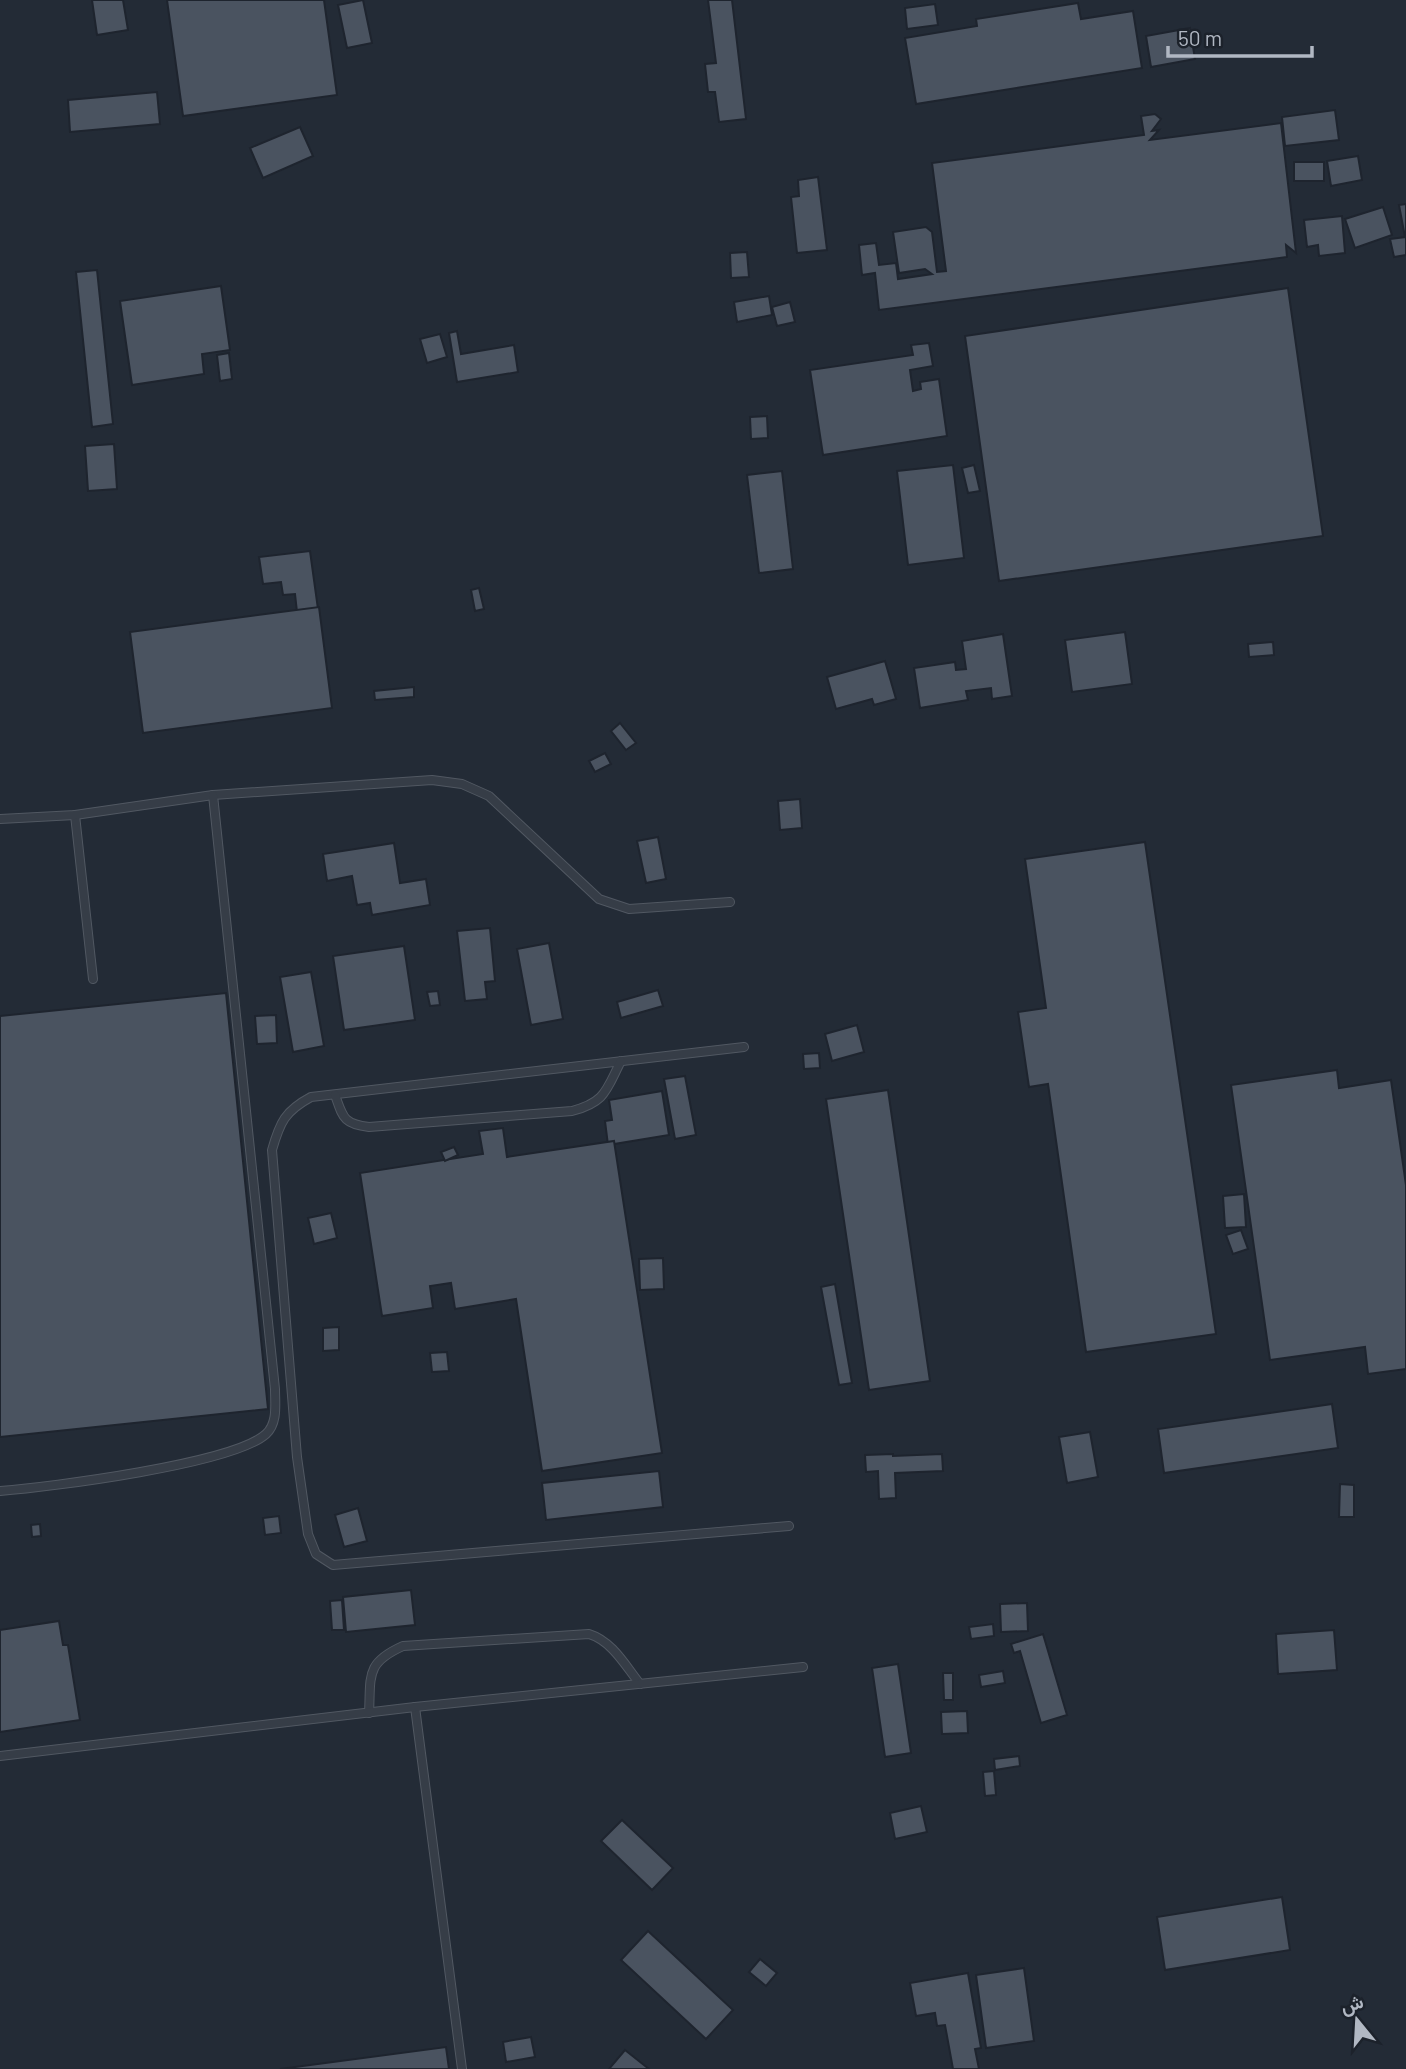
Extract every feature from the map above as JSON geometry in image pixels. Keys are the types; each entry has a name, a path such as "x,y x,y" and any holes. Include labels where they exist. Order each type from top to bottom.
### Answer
{"lane":[{"path":"0,819 75,815 213,795 432,780 462,784 489,796 599,898 629,909 730,902"},
{"path":"0,1491 168,1466 247,1447 266,1434 274,1424 272,1361 213,795"},
{"path":"75,815 93,979"},
{"path":"744,1047 312,1097 294,1107 280,1124 272,1150 297,1457 308,1534 316,1554 333,1565 789,1526"},
{"path":"335,1095 344,1119 353,1125 369,1127 572,1111 590,1106 603,1097 621,1061"},
{"path":"369,1713 372,1670 383,1655 403,1646 589,1634 600,1637 610,1646 640,1684"},
{"path":"0,1756 415,1707 803,1667"},
{"path":"415,1707 462,2069"}],"building":[{"path":"92,0 123,0 128,30 97,35"},
{"path":"167,0 324,0 337,95 183,116"},
{"path":"363,0 372,43 347,48 338,5"},
{"path":"708,0 732,0 746,119 719,122 715,92 708,92 705,64 716,63"},
{"path":"1078,3 1081,19 1133,11 1142,68 916,104 905,38 977,26 976,19"},
{"path":"935,4 938,25 907,29 905,8"},
{"path":"1190,28 1195,59 1151,67 1146,36"},
{"path":"157,92 160,124 70,132 68,100"},
{"path":"1335,110 1339,140 1285,146 1282,117"},
{"path":"1155,114 1161,119 1152,131 1159,130 1150,140 1281,123 1296,253 1286,245 1287,257 879,310 875,273 862,275 859,245 876,243 879,265 896,263 898,279 932,274 925,269 899,273 893,232 926,227 932,232 937,272 946,271 932,163 1144,135 1141,116"},
{"path":"300,127 313,156 263,178 250,148"},
{"path":"1358,156 1362,180 1331,186 1327,161"},
{"path":"1294,162 1324,162 1324,181 1294,181"},
{"path":"818,177 827,250 797,253 791,197 799,196 798,180"},
{"path":"1406,204 1406,255 1394,257 1390,239 1405,237 1399,205"},
{"path":"1383,207 1392,235 1355,248 1345,219"},
{"path":"1342,216 1345,253 1319,256 1318,245 1307,247 1304,220"},
{"path":"747,252 749,277 731,278 730,253"},
{"path":"97,270 113,424 92,427 76,272"},
{"path":"221,286 230,350 202,354 204,374 132,385 120,301"},
{"path":"1288,288 1323,536 999,581 965,336"},
{"path":"769,296 772,315 737,322 734,302"},
{"path":"790,302 795,322 777,326 772,307"},
{"path":"457,331 461,354 514,345 518,372 457,382 449,333"},
{"path":"440,334 447,357 427,363 420,339"},
{"path":"929,343 933,366 910,370 913,391 921,389 920,382 939,379 947,436 823,455 810,370 913,355 911,345"},
{"path":"229,353 232,379 220,381 217,355"},
{"path":"767,416 768,438 751,439 750,417"},
{"path":"114,444 117,489 88,491 85,446"},
{"path":"953,465 964,558 908,565 897,471"},
{"path":"974,465 980,491 968,493 962,468"},
{"path":"782,471 793,569 759,573 747,475"},
{"path":"310,551 318,609 297,612 295,594 283,595 281,582 263,584 259,557"},
{"path":"479,588 484,609 475,611 471,590"},
{"path":"319,607 332,708 143,733 130,632"},
{"path":"1125,632 1132,684 1072,692 1065,640"},
{"path":"1003,634 1012,696 992,699 991,688 966,691 968,700 920,708 914,668 955,662 956,670 966,669 962,641"},
{"path":"1273,642 1274,655 1249,657 1248,644"},
{"path":"885,661 896,699 874,705 872,699 836,709 827,677"},
{"path":"414,687 414,697 375,700 374,691"},
{"path":"620,723 636,743 626,750 611,731"},
{"path":"605,753 611,764 595,772 589,761"},
{"path":"800,799 802,828 780,830 778,801"},
{"path":"658,837 666,879 646,883 637,841"},
{"path":"1145,842 1216,1334 1086,1352 1048,1084 1029,1087 1018,1012 1046,1008 1025,859"},
{"path":"394,843 400,883 426,879 430,905 372,915 370,903 357,905 352,876 327,881 323,854"},
{"path":"490,928 495,981 485,982 487,999 465,1001 457,931"},
{"path":"549,943 563,1019 531,1025 517,949"},
{"path":"404,946 415,1020 344,1030 333,956"},
{"path":"311,972 324,1046 293,1052 280,977"},
{"path":"658,990 663,1006 621,1018 617,1002"},
{"path":"438,991 440,1005 430,1006 427,992"},
{"path":"226,993 268,1409 0,1437 0,1016"},
{"path":"276,1015 277,1043 257,1044 255,1016"},
{"path":"857,1025 864,1052 832,1061 825,1034"},
{"path":"819,1053 820,1068 804,1069 803,1054"},
{"path":"1337,1070 1339,1088 1391,1080 1406,1185 1406,1369 1368,1374 1365,1347 1270,1360 1231,1085"},
{"path":"685,1076 696,1135 675,1139 664,1079"},
{"path":"888,1090 930,1381 869,1390 826,1099"},
{"path":"662,1091 669,1135 608,1145 605,1121 612,1120 609,1100"},
{"path":"503,1128 507,1157 614,1141 662,1453 542,1471 516,1299 455,1309 451,1283 430,1286 433,1308 382,1316 360,1173 483,1154 479,1131"},
{"path":"454,1147 458,1155 445,1161 441,1152"},
{"path":"1244,1194 1246,1227 1225,1228 1223,1196"},
{"path":"331,1213 337,1238 314,1244 308,1218"},
{"path":"1241,1230 1248,1249 1233,1254 1226,1235"},
{"path":"663,1258 664,1289 640,1290 639,1259"},
{"path":"835,1284 852,1383 839,1385 821,1287"},
{"path":"339,1327 339,1350 323,1351 323,1328"},
{"path":"447,1352 449,1371 432,1372 430,1353"},
{"path":"1332,1404 1338,1448 1164,1473 1158,1429"},
{"path":"1090,1432 1098,1477 1067,1483 1059,1437"},
{"path":"942,1454 943,1471 895,1473 896,1498 879,1499 878,1471 866,1472 865,1455"},
{"path":"659,1471 663,1507 546,1520 542,1483"},
{"path":"1340,1484 1354,1485 1354,1517 1339,1517"},
{"path":"358,1508 367,1541 344,1547 335,1515"},
{"path":"279,1516 281,1533 265,1535 263,1518"},
{"path":"40,1524 41,1536 32,1537 31,1525"},
{"path":"411,1590 415,1625 346,1632 343,1597"},
{"path":"342,1600 344,1630 332,1630 330,1601"},
{"path":"1027,1603 1028,1631 1001,1632 1000,1604"},
{"path":"59,1621 63,1645 68,1645 80,1720 0,1732 0,1630"},
{"path":"993,1624 994,1636 971,1639 969,1627"},
{"path":"1334,1630 1337,1670 1278,1674 1276,1634"},
{"path":"1043,1634 1067,1715 1041,1723 1020,1651 1014,1653 1011,1644"},
{"path":"898,1664 911,1753 885,1757 872,1668"},
{"path":"1003,1671 1005,1683 981,1687 979,1675"},
{"path":"943,1673 953,1673 953,1700 944,1700"},
{"path":"967,1711 968,1733 942,1734 941,1712"},
{"path":"1019,1756 1020,1766 995,1770 994,1759"},
{"path":"994,1771 996,1795 985,1796 983,1772"},
{"path":"921,1806 927,1832 895,1839 890,1813"},
{"path":"622,1820 673,1868 652,1890 601,1841"},
{"path":"1282,1897 1290,1950 1165,1970 1157,1917"},
{"path":"648,1931 733,2010 706,2039 621,1960"},
{"path":"760,1959 777,1973 766,1986 749,1972"},
{"path":"1024,1968 1034,2041 986,2048 976,1975"},
{"path":"968,1973 981,2048 975,2049 979,2069 953,2069 945,2025 937,2026 935,2013 916,2016 910,1983"},
{"path":"531,2037 535,2057 506,2062 503,2042"},
{"path":"446,2047 449,2069 280,2069"},
{"path":"625,2050 649,2069 609,2069"}]}
